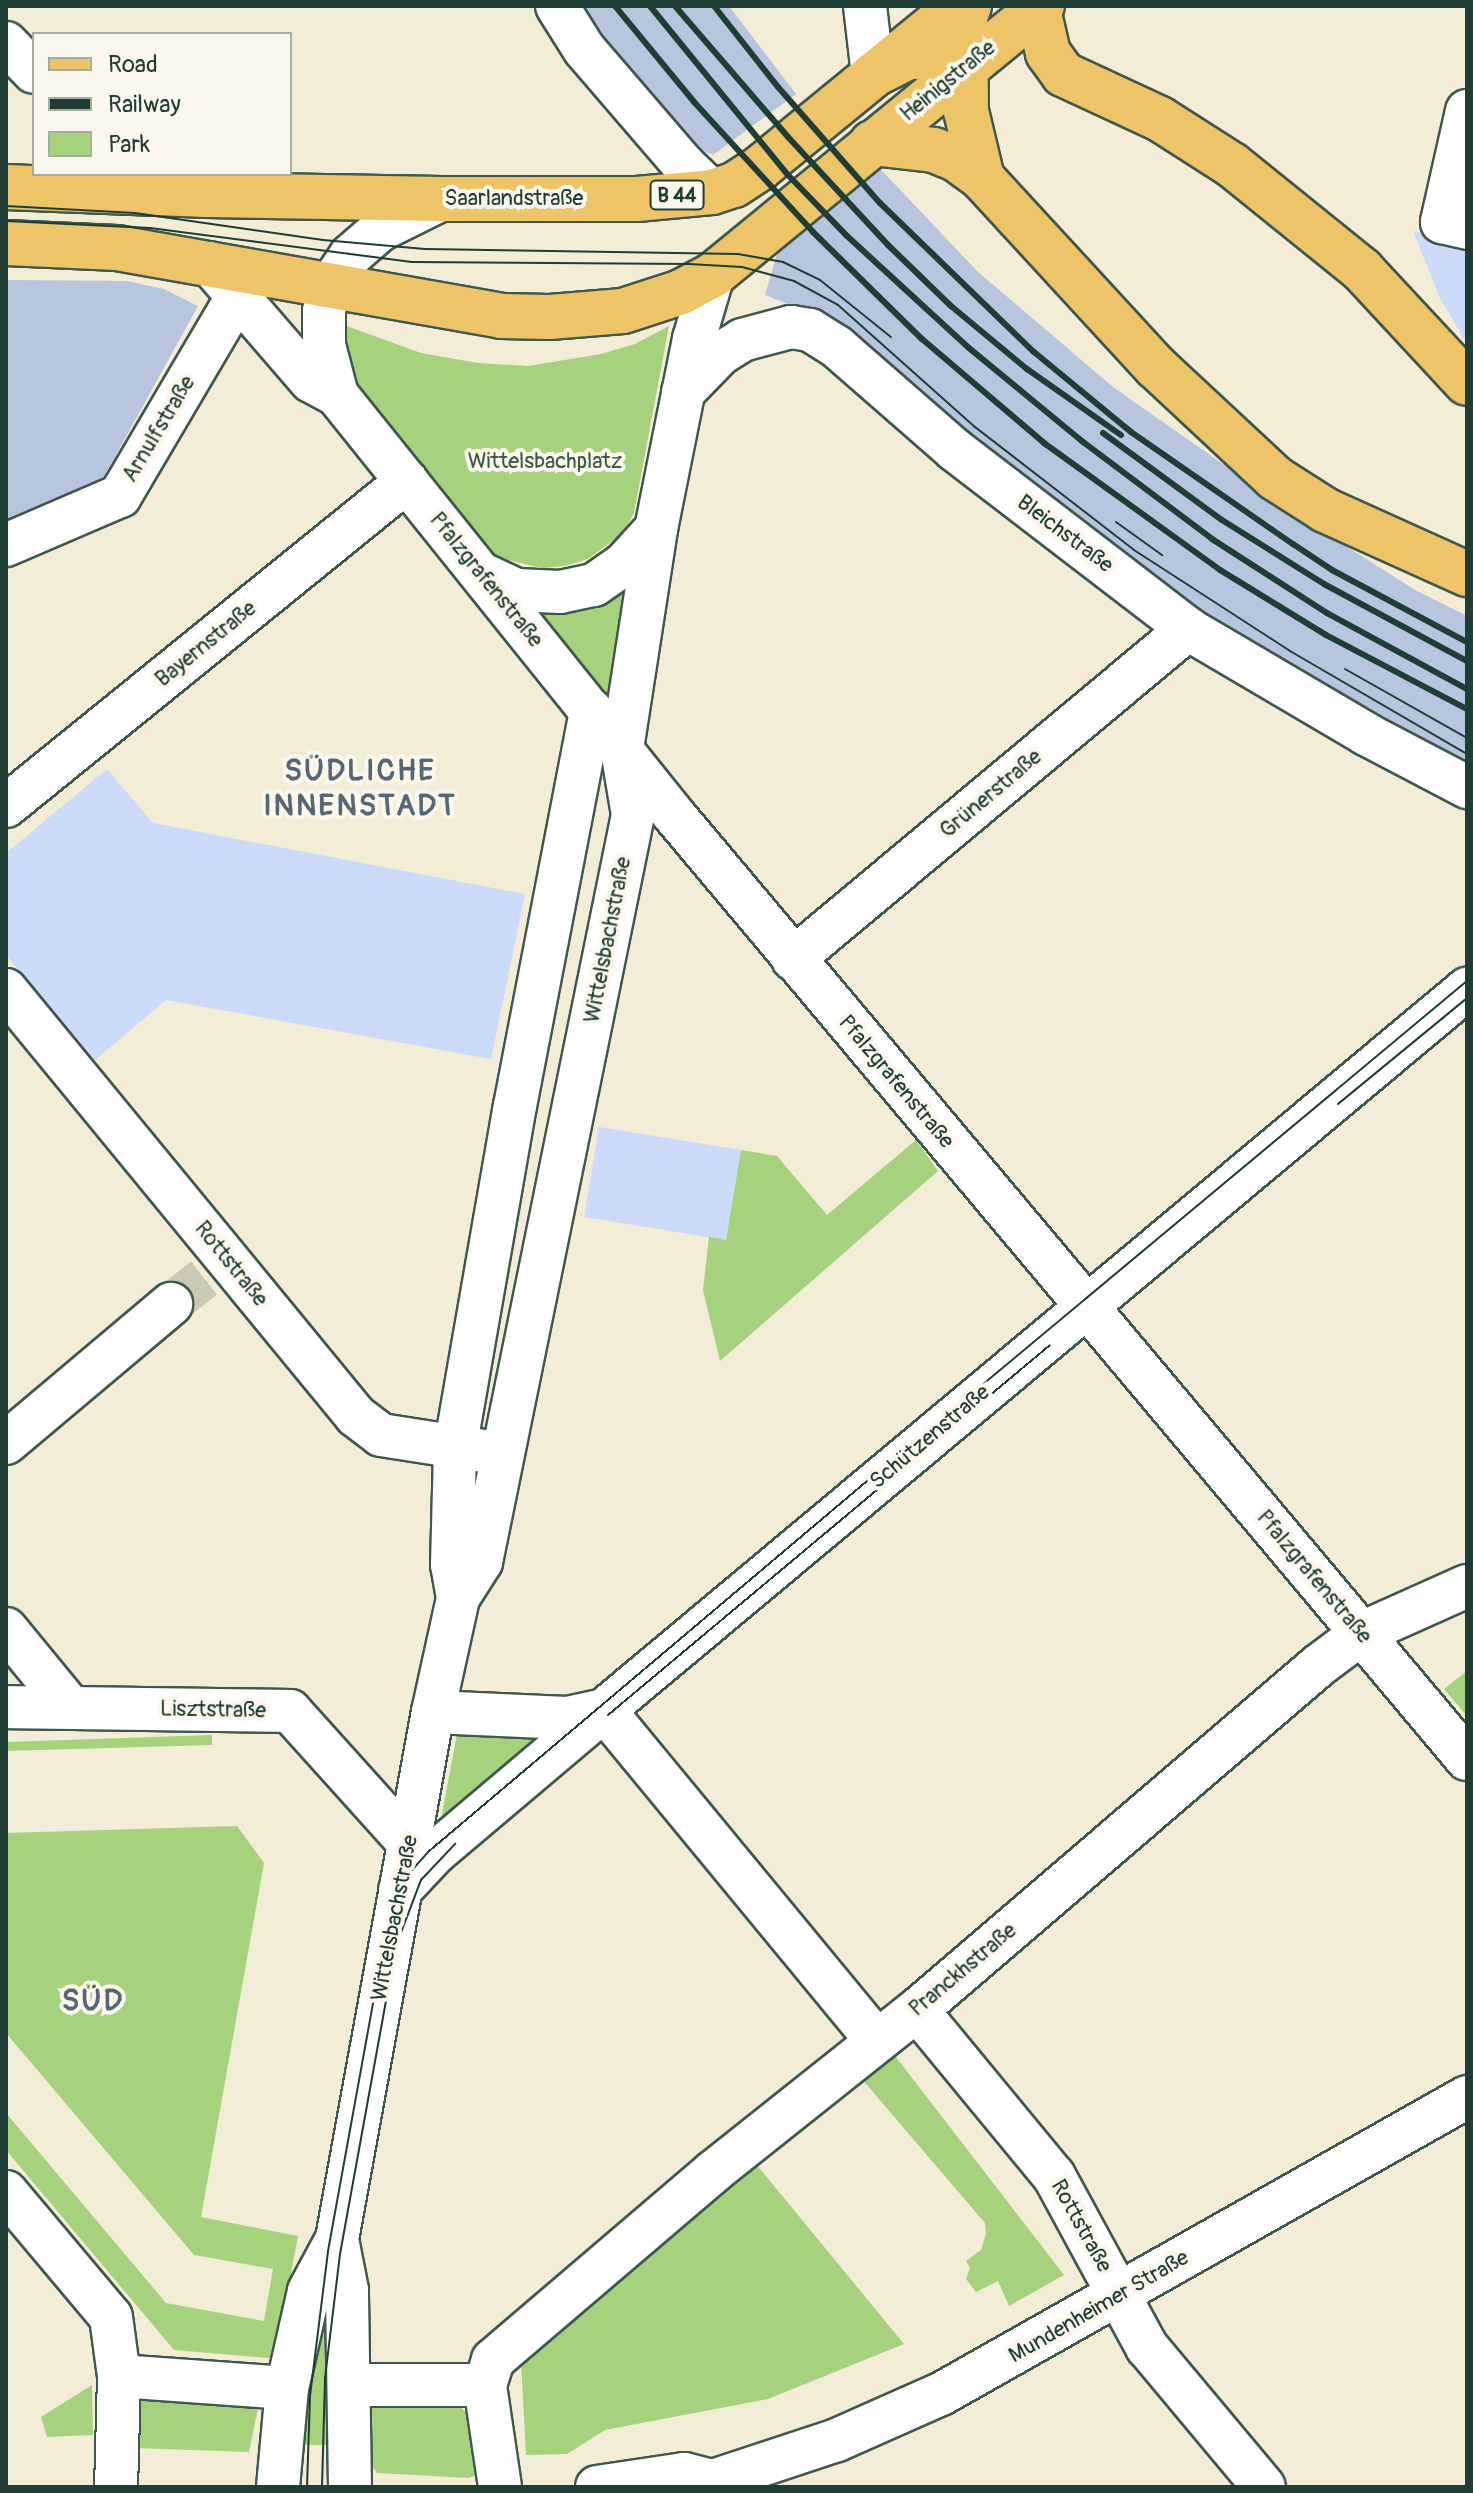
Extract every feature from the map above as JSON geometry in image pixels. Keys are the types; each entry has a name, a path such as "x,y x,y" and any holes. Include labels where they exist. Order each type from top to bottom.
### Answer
{"main road":[{"name":"Saarlandstraße","path":"6,187 58,181 207,195 442,199 637,199 712,192 734,185 760,168 958,6"},
{"path":"969,6 965,17 969,59 966,111 982,178"},
{"path":"1040,7 1048,53 1063,74 1160,119 1232,165 1362,270 1467,383"},
{"name":"Heinigstraße","path":"864,150 969,59 1040,7"},
{"path":"873,75 908,57 969,59"},
{"path":"6,243 117,248 447,309 550,317 641,307 713,275 864,150 934,150 956,159 982,178 1156,367 1275,478 1325,510 1456,568"}],"street":[{"path":"557,6 584,49 712,192"},
{"path":"865,6 873,75"},
{"path":"6,43 32,70"},
{"path":"1454,225 1467,111"},
{"name":"Pfalzgrafenstraße","path":"337,395 324,345 324,311 330,286 350,256 371,237 442,199"},
{"name":"Pfalzgrafenstraße","path":"209,263 311,381 337,395 793,959 1467,1759"},
{"name":"Wittelsbachstraße","path":"278,2487 287,2388 309,2291 337,2239 433,1712 458,1598 481,1562 633,815 622,749 656,529 683,392 713,275"},
{"name":"Arnulfstraße","path":"6,545 120,496 238,296"},
{"name":"Bleichstraße","path":"683,392 720,354 742,340 791,327 810,330 837,347 955,450 1188,629 1366,734 1467,787"},
{"name":"Bayernstraße","path":"6,806 407,481"},
{"path":"482,574 517,590 560,592 594,585 625,563 656,529"},
{"name":"Grünerstraße","path":"793,959 1188,629"},
{"name":"Wittelsbachstraße","path":"458,1598 436,1446 515,1106 591,710"},
{"name":"Schützenstraße","path":"399,1891 435,1853 604,1710 1467,989"},
{"name":"Rottstraße","path":"6,990 218,1267 356,1416 381,1435 436,1446 505,1453"},
{"path":"6,1443 171,1304"},
{"name":"Pranckhstraße","path":"485,2385 493,2360 517,2337 713,2172 917,2010 1362,1633 1467,1586"},
{"path":"6,1629 70,1707"},
{"name":"Lisztstraße","path":"6,1707 290,1711 409,1843"},
{"path":"433,1712 567,1718 604,1710 877,2041"},
{"name":"Rottstraße","path":"917,2010 1054,2176 1147,2347 1264,2487"},
{"name":"Mundenheimer Straße","path":"597,2487 684,2474 709,2484 837,2440 941,2394 1120,2296 1467,2097"},
{"path":"6,2192 111,2317 119,2376 116,2487"},
{"name":"Wittelsbachstraße","path":"337,2239 347,2290 350,2487"},
{"path":"119,2376 287,2388"},
{"path":"350,2385 485,2385 500,2487"}],"shaded area":[{"path":"578,6 729,6 796,94 713,155 683,141"},
{"path":"869,157 978,272 1113,387 1277,502 1415,590 1467,616 1467,775 1190,617 816,315 765,295 784,230"},
{"path":"1413,231 1467,244 1467,344 1440,298"},
{"path":"6,280 127,281 164,289 198,306 102,480 6,522"},
{"path":"107,769 153,823 525,894 491,1059 166,1000 95,1060 6,955 6,853"},
{"path":"599,1127 741,1150 726,1240 584,1217"}],"green space":[{"name":"Wittelsbachplatz","path":"333,321 421,353 478,363 528,366 601,354 635,344 669,326 634,513 623,533 588,559 565,566 542,568 499,558 479,540 345,382"},
{"path":"637,575 614,704 533,608"},
{"path":"916,1140 938,1171 720,1361 703,1290 709,1237 726,1240 741,1150 777,1156 827,1215"},
{"path":"1467,1671 1467,1716 1444,1689"},
{"path":"457,1734 550,1736 440,1825"},
{"path":"212,1735 212,1745 6,1751 6,1742"},
{"path":"237,1826 264,1863 201,2217 298,2236 276,2353 269,2358 174,2350 6,2150 6,2113 166,2303 264,2321 273,2269 194,2255 6,2033 6,1833"},
{"path":"892,2052 1064,2275 1009,2306 998,2281 976,2292 966,2279 970,2268 966,2261 981,2250 986,2234 985,2223 861,2078"},
{"path":"756,2164 904,2344 768,2399 605,2430 567,2454 526,2455 521,2362"},
{"path":"312,2325 339,2328 338,2445 298,2445"},
{"path":"92,2385 93,2435 47,2437 41,2417"},
{"path":"138,2395 258,2408 249,2452 134,2448"},
{"path":"367,2400 454,2401 474,2420 478,2474 469,2478 377,2473 366,2457"}],"tunnel":[{"path":"171,1304 209,1274"}],"tram line":[{"path":"6,206 135,213 323,240 425,249 738,254 783,262 820,280 891,337"},
{"path":"6,221 150,228 412,262 689,264 742,267 794,281 838,305 975,427 1134,550 1290,651 1467,754"},
{"path":"1116,522 1162,555"},
{"path":"1345,669 1467,738"},
{"path":"307,2487 310,2396 328,2251 384,1942 399,1891 412,1870 428,1852 886,1465 1467,981"},
{"path":"1338,1104 1467,998"},
{"path":"608,1715 1050,1345"},
{"path":"322,2487 325,2378 340,2254 396,1946 421,1880 455,1844"}],"railway":[{"path":"615,6 694,102 813,232 922,339 1044,443 1220,570 1326,635 1467,709"},
{"path":"650,6 788,175 846,235 969,348 1083,442 1212,539 1327,613 1467,689"},
{"path":"675,6 788,137 888,245 951,306 1027,369 1121,435"},
{"path":"714,6 778,87 880,203 1034,352 1131,432 1293,544 1332,570 1467,642"},
{"path":"1103,433 1222,520 1324,584 1467,661"}],"district":[{"name":"SÜDLICHE INNENSTADT","path":"360,788"},
{"name":"SÜD","path":"93,2001"}]}
